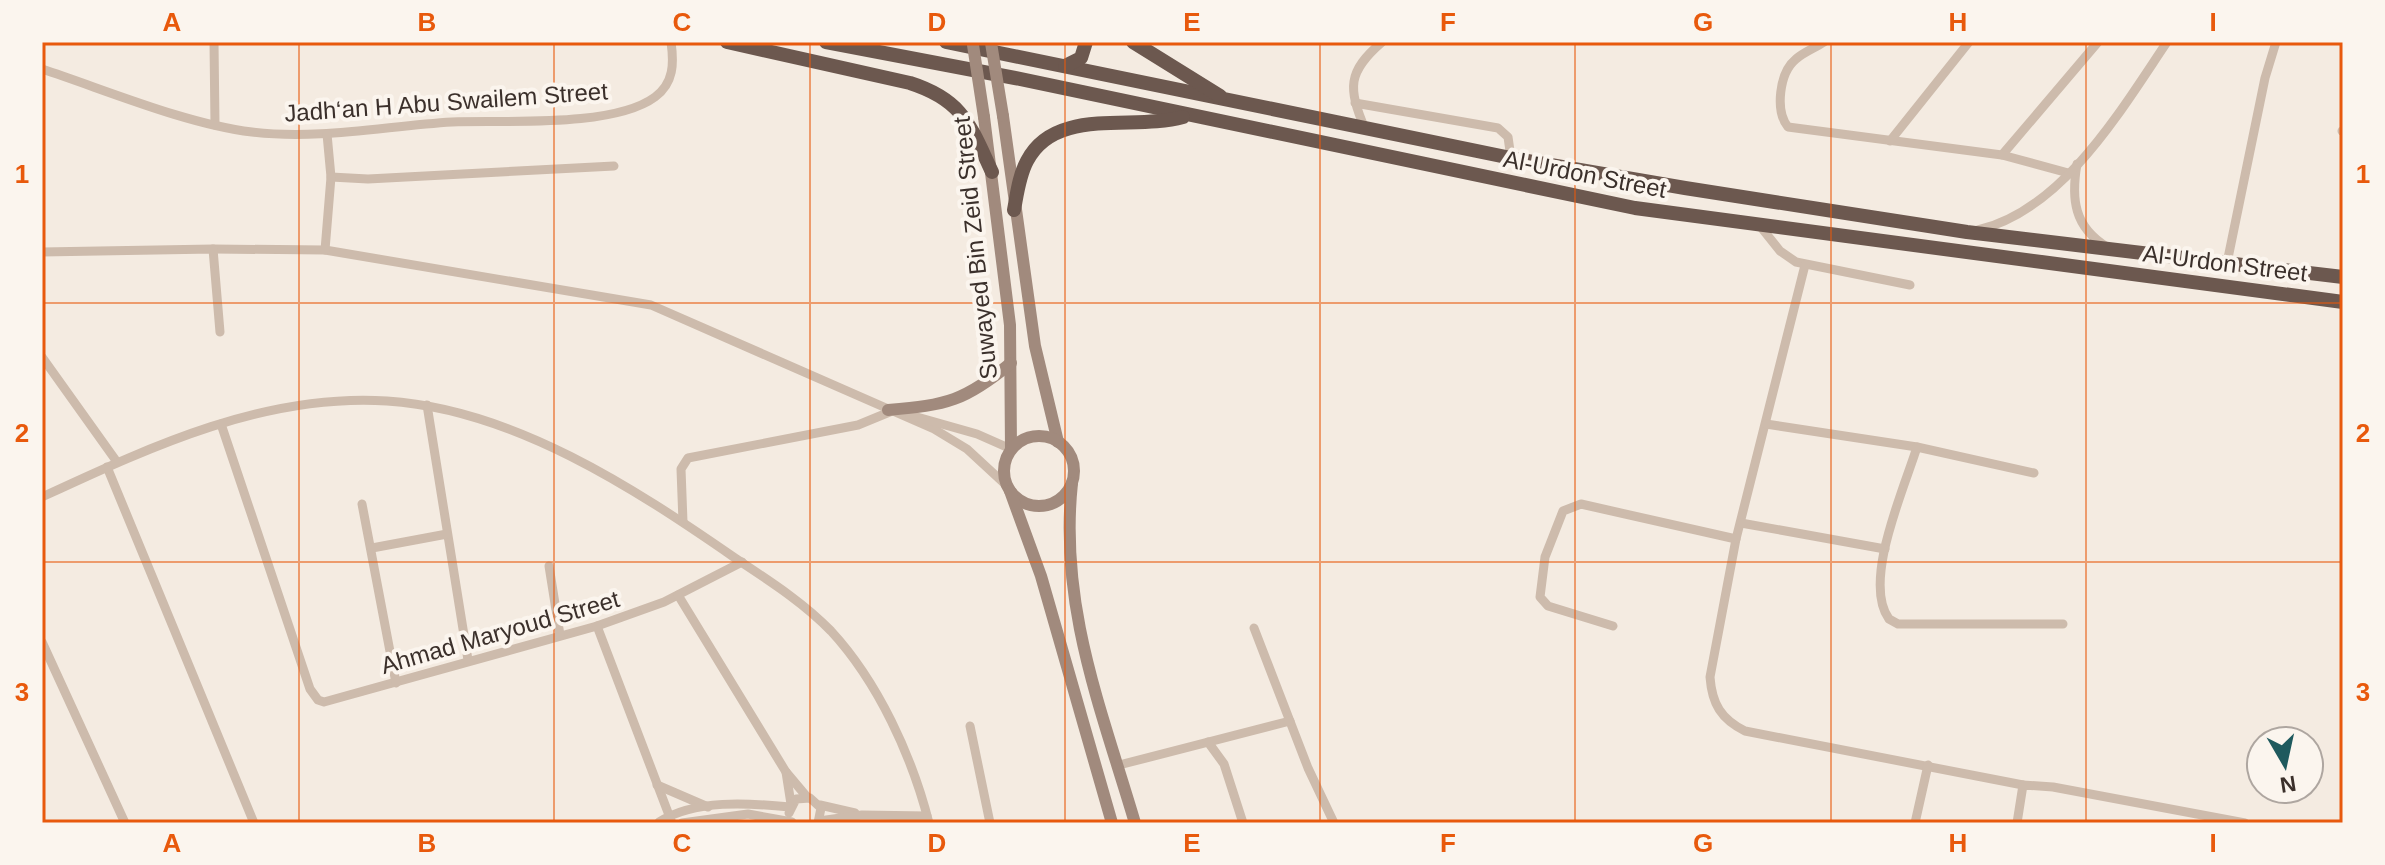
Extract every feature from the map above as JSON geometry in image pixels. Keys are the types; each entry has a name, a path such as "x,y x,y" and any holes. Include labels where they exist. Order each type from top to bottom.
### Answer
{"highway":[{"path":"727,42 910,83 935,92 965,116 992,172"},
{"name":"Al-Urdon Street","path":"826,42 1635,208 2343,302"},
{"name":"Al-Urdon Street","path":"946,42 1511,158 1967,232 2343,277"},
{"path":"1058,65 1077,61 1086,42"},
{"path":"1133,42 1227,100"},
{"path":"1014,210 1026,163 1036,147 1056,134 1085,126 1161,121 1188,115"}],"main road":[{"name":"Suwayed Bin Zeid Street","path":"973,43 992,172 1011,363 1011,449"},
{"name":"Suwayed Bin Zeid Street","path":"991,43 1035,346 1058,442"},
{"path":"888,410 960,400 977,392 1011,363"},
{"path":"1112,823 1045,589 1004,470 1011,449 1028,438 1038,436 1058,442 1073,465 1068,550 1076,617 1135,823"},
{"path":"1008,488 1027,504 1038,506 1058,500 1072,483"}],"street":[{"path":"214,42 215,125"},
{"name":"Jadh‘an H Abu Swailem Street","path":"42,69 215,125 280,135 327,134 453,122 589,117 630,108 646,102 665,88 672,71 671,42"},
{"path":"1365,129 1355,103 1353,87 1356,70 1382,42"},
{"path":"1824,42 1789,67 1780,110 1784,122 1793,129 2002,155 2072,174"},
{"path":"1890,141 1969,42"},
{"path":"2002,155 2098,42"},
{"path":"1967,232 2001,224 2018,215 2072,174 2167,42"},
{"path":"2227,263 2265,78 2276,42"},
{"path":"1355,103 1498,128 1508,137 1511,158"},
{"path":"325,250 331,177 327,134"},
{"path":"331,177 368,179 614,166"},
{"path":"2072,174 2076,214 2083,227 2108,247"},
{"path":"1760,226 1787,258 1805,265 1910,285"},
{"path":"213,249 220,332"},
{"path":"42,252 325,250 651,305 949,437 1008,488"},
{"path":"1805,265 1736,539 1710,677 1711,696 1719,712 1730,724 1745,731 2023,785 2053,787 2245,823"},
{"path":"42,357 112,464 204,707 254,823"},
{"path":"42,497 112,464 221,424 296,406 348,401 427,405 479,419 532,440 683,522 791,597 845,647 864,675 893,729 928,820 862,815 820,805 807,797 786,772 678,595"},
{"path":"427,405 468,660"},
{"path":"683,522 681,469 688,458 858,425 888,410 931,419 1011,449"},
{"name":"Ahmad Maryoud Street","path":"221,424 310,689 318,700 331,702 468,660 597,626 678,595 742,562"},
{"path":"1766,424 1917,447 2034,473"},
{"path":"1917,447 1885,549 1878,595 1883,612 1898,624 2063,624"},
{"path":"362,504 396,683"},
{"path":"1613,626 1548,606 1540,597 1552,530 1563,511 1581,504 1736,539"},
{"path":"1741,523 1885,549"},
{"path":"372,548 447,534"},
{"path":"549,566 560,635"},
{"path":"597,626 657,785 666,821"},
{"path":"1254,628 1334,823"},
{"path":"42,642 122,822"},
{"path":"1119,765 1290,721"},
{"path":"970,726 990,823"},
{"path":"1208,742 1224,764 1243,823"},
{"path":"1915,823 1928,765"},
{"path":"682,823 708,816 757,814 792,822 786,772"},
{"path":"657,785 708,816"},
{"path":"2017,823 2023,785"},
{"path":"650,823 791,806 807,797"},
{"path":"820,805 818,822 862,815"}]}
